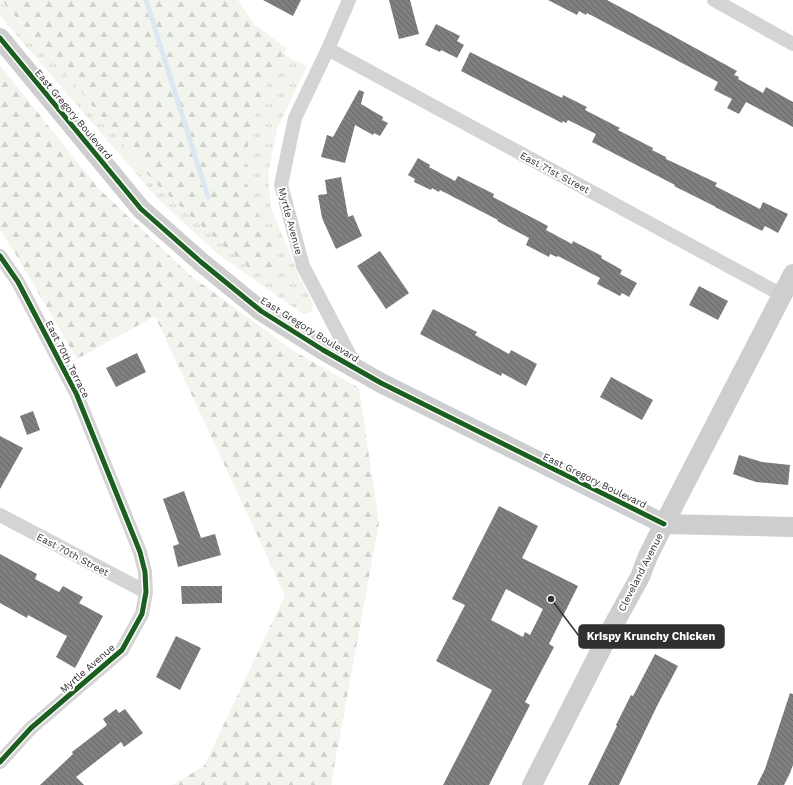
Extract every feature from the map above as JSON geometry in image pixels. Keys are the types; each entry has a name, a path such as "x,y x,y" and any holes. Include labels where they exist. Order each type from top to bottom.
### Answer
{"main road":[{"name":"East Gregory Boulevard","path":"0,38 141,209 201,262 261,311 323,350 381,383 664,524 793,527"},
{"name":"Cleveland Avenue","path":"532,785 614,624 640,577 648,556 664,524 793,274"}],"street":[{"name":"Myrtle Avenue","path":"349,0 328,49 295,118 280,184 303,266 358,370"},
{"path":"714,0 793,44"},
{"name":"East 71st Street","path":"328,49 782,295"},
{"name":"East 70th Terrace","path":"0,256 18,282 76,393 110,476"},
{"name":"Myrtle Avenue","path":"0,762 31,728 122,650 142,614 146,592 145,572 140,552 110,476"},
{"name":"East 70th Street","path":"0,515 146,592"}],"green space":[{"path":"0,0 69,77 153,181 248,267 279,263 263,228 245,180 249,133 269,80 283,54 307,66 277,129 268,174 271,208 300,278 313,304 312,312 303,314 219,255 159,200 0,16"},
{"path":"1,0 238,0 254,24 286,48 269,80 249,133 245,180 263,228 279,263 275,276 248,267 153,181 69,77"},
{"path":"0,65 98,188 190,275 292,350 359,388 379,523 332,785 172,785 204,766 285,595 155,316 77,359 15,253 0,231"}],"building":[{"path":"263,0 301,0 293,16"},
{"path":"389,0 410,0 419,34 399,39"},
{"path":"548,0 607,0 737,71 734,75 739,77 738,79 763,93 766,87 793,102 793,127 746,102 739,114 727,108 732,99 714,90 718,82 587,13 586,15 579,11 577,15"},
{"path":"436,24 460,36 457,41 464,45 457,58 441,50 440,52 425,45"},
{"path":"470,52 562,98 563,95 587,107 585,110 620,128 618,130 653,148 652,150 666,157 666,159 717,183 715,186 760,209 763,202 788,214 778,233 765,226 762,231 715,207 592,142 596,134 568,120 566,123 563,121 562,123 461,71"},
{"path":"359,90 364,92 361,104 383,117 382,120 388,123 380,136 374,133 373,135 355,125 345,163 321,157 327,135 333,137"},
{"path":"418,158 430,165 429,167 455,181 458,176 494,194 493,197 548,226 546,230 572,244 573,241 602,256 601,258 622,270 620,274 637,283 629,297 622,293 620,296 597,284 600,278 558,256 557,257 550,254 549,257 526,245 529,238 497,221 498,220 440,190 439,192 432,188 431,190 414,182 415,179 408,175"},
{"path":"341,177 348,217 353,215 362,236 336,249 322,218 318,195 327,194 325,180"},
{"path":"380,251 409,293 386,309 357,266"},
{"path":"699,286 728,301 718,320 689,305"},
{"path":"433,309 477,332 475,335 509,354 511,350 537,364 526,386 502,373 501,376 420,334"},
{"path":"137,353 146,372 116,387 106,368"},
{"path":"611,377 653,400 642,420 600,397"},
{"path":"33,411 40,430 27,435 20,416"},
{"path":"0,436 23,448 0,489"},
{"path":"739,455 762,462 790,465 788,485 756,482 733,474"},
{"path":"184,491 201,538 215,534 221,555 178,567 173,546 179,544 163,499"},
{"path":"499,506 538,526 522,558 578,586 549,644 554,647 525,702 530,705 489,785 443,785 492,690 436,661 465,605 452,599","holes":["506,589 543,609 530,635 525,632 523,637 491,620"]},
{"path":"0,554 37,574 35,579 59,592 63,586 83,597 79,603 103,616 75,668 56,657 67,636 28,615 27,618 0,603"},
{"path":"181,586 222,586 222,603 182,604"},
{"path":"176,636 201,648 180,690 156,677"},
{"path":"655,654 678,666 619,785 588,785 631,695 633,696"},
{"path":"790,693 793,694 793,765 784,785 757,785 765,769"},
{"path":"116,709 119,713 125,709 143,733 124,747 121,742 76,777 84,785 40,785 73,754 72,752 107,725 103,719"}],"waterway":[{"path":"146,0 208,197"}],"cycle path":[{"path":"0,38 141,209 201,262 261,311 323,350 381,383 664,524"},
{"path":"0,256 18,282 76,393 140,552 145,572 146,592 142,614 122,650 31,728 0,762"}],"place":[{"name":"Krispy Krunchy Chicken","path":"551,599"}]}
